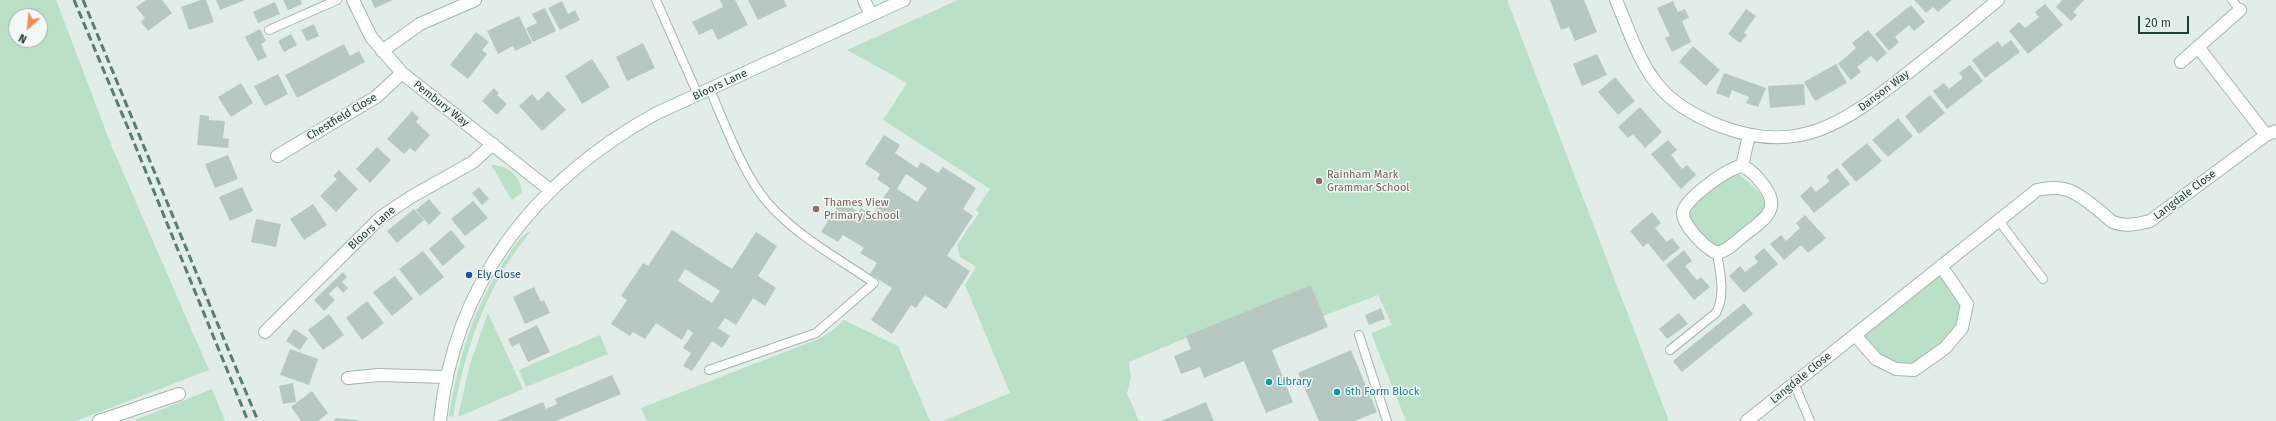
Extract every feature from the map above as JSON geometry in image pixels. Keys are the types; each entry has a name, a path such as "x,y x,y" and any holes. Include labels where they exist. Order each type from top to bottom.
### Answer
{"street":[{"name":"Pembury Way","path":"353,0 360,17 382,51 402,73 550,190"},
{"path":"382,51 420,24 475,0"},
{"path":"864,0 871,15"},
{"name":"Bloors Lane","path":"440,421 446,377 458,332 481,281 512,232 550,190 584,160 624,132 655,114 904,0"},
{"name":"Danson Way","path":"1616,0 1644,65 1658,84 1673,100 1708,122 1749,135 1774,138 1799,136 1837,123 1878,96 1998,0"},
{"path":"2181,62 2240,10"},
{"name":"Langdale Close","path":"1747,421 2037,190 2052,186 2067,188 2079,194 2113,222 2134,225 2150,221 2271,133 2198,47"},
{"name":"Chestfield Close","path":"277,156 376,97 402,73"},
{"path":"1742,166 1749,135"},
{"name":"Bloors Lane","path":"265,332 381,217 412,197 473,162 493,144"},
{"path":"1742,166 1752,172 1761,181 1771,195 1772,207 1764,218 1726,250 1718,252 1703,244 1686,224 1683,213 1687,204 1698,193 1731,168 1742,166"},
{"path":"1855,335 1876,359 1896,369 1914,370 1945,348 1962,328 1967,304 1941,266"},
{"path":"348,378 379,375 446,377"},
{"path":"99,421 179,394"}],"lane":[{"path":"269,30 337,0"},
{"path":"656,0 698,95"},
{"path":"2232,0 2240,10"},
{"path":"709,370 816,334 874,283 798,230 767,202 748,172 710,90"},
{"path":"1999,221 2043,279"},
{"path":"1670,350 1716,313 1720,305 1722,297 1718,252"},
{"path":"1360,335 1387,421"},
{"path":"1794,384 1810,421"}],"green space":[{"path":"0,0 56,0 112,147 209,370 76,421 0,421"},
{"name":"Rainham Mark Grammar School","path":"958,0 1507,0 1669,421 1406,421 1371,333 1392,325 1378,295 1323,316 1311,285 1129,362 1131,378 1127,393 1139,421 943,421 1010,393 965,285 976,267 960,257 957,245 979,213 976,210 990,189 883,120 907,83 847,50"},
{"path":"491,165 503,167 512,172 519,181 522,192 512,200"},
{"path":"1737,172 1759,192 1766,204 1764,210 1719,247 1714,247 1693,225 1689,216 1690,211 1694,205 1708,192"},
{"path":"531,231 515,252 490,296 471,342 458,391 453,417 449,416 457,374 469,334 485,294 495,276 520,239 523,235"},
{"path":"1941,266 1967,304 1962,328 1914,370 1896,369 1855,335"},
{"path":"488,313 523,389 458,417 470,364"},
{"path":"844,320 898,346 930,421 647,421 641,408 818,339 829,333"},
{"path":"600,335 608,354 526,387 519,370"},
{"path":"212,389 225,421 133,421"}],"building":[{"path":"146,0 162,0 172,13 148,31 141,22 145,18 136,7"},
{"path":"201,0 206,0 214,22 189,30 181,7"},
{"path":"216,0 245,0 220,10"},
{"path":"283,0 301,0 302,4 288,10"},
{"path":"371,0 393,0 375,8"},
{"path":"720,0 735,0 748,25 718,40 712,29 699,35 692,22 723,7"},
{"path":"748,0 784,0 787,6 758,20"},
{"path":"1550,0 1584,0 1597,32 1575,41 1569,27 1561,30"},
{"path":"1914,0 1952,0 1938,12 1933,7 1926,13"},
{"path":"2062,0 2084,0 2073,12 2077,15 2071,21 2056,7"},
{"path":"562,1 568,14 575,10 580,20 560,30 548,8"},
{"path":"1673,1 1678,12 1685,9 1689,18 1682,21 1691,42 1672,52 1665,38 1670,36 1657,8"},
{"path":"275,2 280,14 258,23 253,12"},
{"path":"2045,4 2063,25 2028,54 2009,31 2019,22 2025,28 2039,17 2035,12"},
{"path":"1911,5 1925,22 1914,31 1909,25 1895,37 1899,42 1889,51 1875,34"},
{"path":"545,8 556,31 533,42 526,28 537,23 532,14"},
{"path":"1746,9 1756,16 1744,33 1747,35 1740,43 1728,34"},
{"path":"519,16 532,43 515,51 513,46 498,54 487,31"},
{"path":"314,24 319,36 307,41 301,30"},
{"path":"260,29 266,41 261,44 267,57 258,61 245,37"},
{"path":"1868,30 1887,53 1877,62 1871,56 1857,67 1861,72 1851,80 1838,64 1856,48 1852,43"},
{"path":"476,32 489,42 482,50 487,54 468,79 450,65"},
{"path":"291,34 297,45 284,52 278,41"},
{"path":"2011,40 2020,52 1985,78 1972,60 1998,41 2002,47"},
{"path":"643,43 655,68 627,81 616,57"},
{"path":"344,44 350,56 359,51 365,62 297,98 285,75"},
{"path":"1693,46 1720,70 1706,86 1679,62"},
{"path":"1597,54 1607,75 1582,86 1573,64"},
{"path":"592,59 610,87 582,104 565,76"},
{"path":"1836,64 1847,83 1815,101 1804,82"},
{"path":"1970,65 1983,81 1947,109 1933,91 1944,83 1949,89 1963,78 1959,73"},
{"path":"1724,73 1766,88 1758,107 1746,103 1749,97 1732,90 1729,98 1716,93"},
{"path":"278,74 288,94 265,106 254,86"},
{"path":"1615,77 1635,101 1618,115 1598,92"},
{"path":"241,83 253,103 231,117 218,97"},
{"path":"1804,84 1805,105 1770,108 1768,86"},
{"path":"494,88 499,93 497,95 507,104 497,115 482,101"},
{"path":"548,91 566,110 542,131 519,106 532,94 538,101"},
{"path":"1930,95 1945,113 1919,134 1905,116"},
{"path":"1640,107 1662,132 1645,148 1633,134 1628,138 1618,127"},
{"path":"412,111 419,118 416,122 430,135 415,152 410,148 404,154 387,139"},
{"path":"200,115 209,116 209,120 225,121 223,138 229,139 228,148 197,145"},
{"path":"1898,118 1913,136 1888,157 1872,140"},
{"path":"884,135 900,145 895,153 917,168 921,162 938,173 943,167 976,188 963,209 973,216 947,256 970,271 946,309 925,295 916,308 911,305 892,334 871,320 892,288 870,274 877,263 860,253 864,248 843,235 838,242 821,232 840,202 844,205 848,199 853,202 850,206 858,212 861,208 872,215 890,188 877,179 880,174 865,164","holes":["906,174 927,188 917,202 897,189"]},
{"path":"1668,140 1677,150 1671,155 1682,169 1687,165 1696,175 1681,189 1651,154"},
{"path":"1867,143 1882,161 1856,182 1841,164"},
{"path":"377,147 391,160 370,183 356,169"},
{"path":"228,155 238,179 215,188 205,164"},
{"path":"1837,168 1850,184 1814,213 1800,196 1811,186 1816,192 1830,181 1826,177"},
{"path":"339,170 358,189 336,212 320,196 337,179 333,176"},
{"path":"242,187 253,211 230,221 219,197"},
{"path":"479,187 489,199 482,205 472,193"},
{"path":"429,199 441,213 429,225 416,210"},
{"path":"473,201 488,218 465,236 451,219"},
{"path":"313,204 327,225 304,240 290,219"},
{"path":"414,209 424,220 397,243 387,231"},
{"path":"1652,212 1661,223 1655,228 1667,242 1672,238 1680,248 1663,262 1648,243 1643,247 1630,231"},
{"path":"1805,215 1826,238 1808,253 1801,245 1784,260 1770,244 1781,235 1786,241 1800,228 1796,223"},
{"path":"256,219 281,224 276,247 251,242"},
{"path":"451,230 465,247 443,266 429,249"},
{"path":"672,230 732,269 756,232 777,246 758,276 776,288 765,306 753,298 736,325 725,318 718,328 730,336 722,348 712,341 692,371 683,366 691,353 683,348 693,333 688,329 682,340 656,323 645,339 633,332 630,336 611,324 627,300 621,296 643,263 648,266","holes":["685,269 720,291 712,303 678,281"]},
{"path":"1764,248 1778,264 1744,293 1729,276 1740,266 1745,272 1758,262 1754,257"},
{"path":"1684,250 1692,261 1685,266 1697,280 1701,277 1710,287 1694,300 1666,265"},
{"path":"423,251 444,277 420,296 399,269"},
{"path":"343,272 347,277 342,282 348,288 343,293 337,286 329,294 335,300 324,311 314,300"},
{"path":"395,276 413,299 392,316 373,292"},
{"path":"1311,285 1328,327 1272,350 1293,402 1266,413 1244,361 1204,378 1200,367 1181,374 1174,356 1191,349 1186,336"},
{"path":"534,287 541,302 544,300 550,313 525,324 513,297"},
{"path":"367,301 384,323 362,340 346,318"},
{"path":"1744,303 1753,314 1682,372 1673,361"},
{"path":"1381,308 1385,319 1369,325 1365,315"},
{"path":"1679,313 1688,324 1667,339 1659,329"},
{"path":"329,314 344,335 323,350 308,330"},
{"path":"537,325 550,352 528,362 519,343 512,347 508,339"},
{"path":"294,329 308,338 300,350 286,341"},
{"path":"290,349 318,359 309,385 280,375"},
{"name":"6th Form Block","path":"1351,350 1377,412 1355,421 1319,421 1298,373"},
{"path":"612,375 621,394 556,421 497,421 543,402 546,409 557,404 555,399"},
{"path":"293,383 296,402 283,404 279,386"},
{"path":"312,391 328,413 318,421 301,421 291,407"},
{"path":"1206,402 1214,421 1161,421"},
{"path":"335,418 358,420 358,421 334,421"}],"railway":[{"path":"74,0 248,421"},
{"path":"83,0 258,421"}],"place":[{"name":"Rainham Mark Grammar School","path":"1319,181"},
{"name":"Thames View Primary School","path":"816,209"},
{"name":"Ely Close","path":"469,275"},
{"name":"Library","path":"1269,382"},
{"name":"6th Form Block","path":"1337,392"}]}
